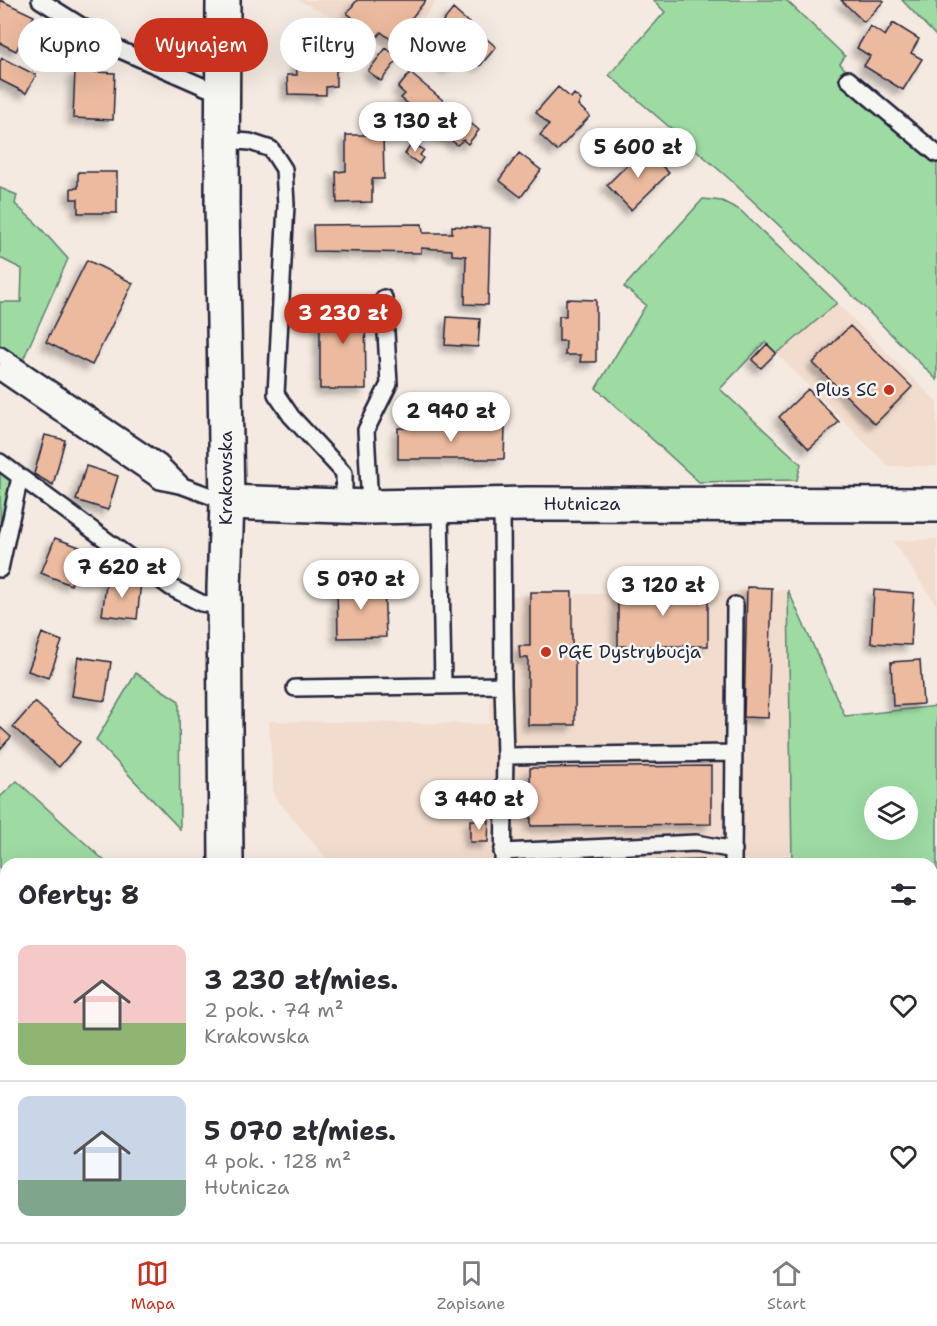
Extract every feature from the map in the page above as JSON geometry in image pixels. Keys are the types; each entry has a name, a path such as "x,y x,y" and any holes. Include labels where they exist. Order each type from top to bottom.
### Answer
{"main road":[{"name":"Krakowska","path":"224,0 222,205 227,502 225,858"},
{"name":"Hutnicza","path":"227,502 357,507 937,505"}],"lane":[{"path":"40,0 118,49 207,88 224,92"},
{"path":"848,79 937,154"},
{"path":"224,140 250,142 271,149 284,169 286,205 276,394 291,416 344,473 357,507"},
{"path":"357,507 366,430 389,384 384,298"},
{"path":"0,355 160,464 183,486"},
{"path":"0,372 160,481 183,486 227,502"},
{"path":"0,462 170,587 201,603 225,607"},
{"path":"0,569 20,477"},
{"path":"501,505 505,756 503,858 696,843 733,857 735,605"},
{"path":"440,507 443,686"},
{"path":"295,688 503,685"},
{"path":"505,756 733,753"}],"shaded area":[{"path":"298,0 437,0 424,18 388,18 388,55 376,39 376,18 334,18"},
{"path":"837,303 937,402 937,466 888,466 776,353"},
{"path":"937,539 937,606 893,541"},
{"path":"788,590 792,858 326,858 274,796 269,721 489,724 497,596"}],"green space":[{"path":"653,0 786,0 845,56 840,64 937,161 937,380 829,272 725,175 609,75 665,12"},
{"path":"902,0 937,0 937,37"},
{"path":"0,188 17,195 15,204 36,223 68,259 23,360 0,345 0,302 21,302 22,269 0,258"},
{"path":"703,199 722,201 740,210 837,303 776,353 765,342 720,389 801,464 797,480 699,482 596,388 646,305 624,287"},
{"path":"0,469 15,478 0,547"},
{"path":"788,590 845,716 937,706 937,858 792,858"},
{"path":"136,673 179,701 180,829 96,740"},
{"path":"17,781 101,858 0,858 0,797"}],"building":[{"path":"0,0 34,16 33,18 18,18 16,51 0,43"},
{"path":"357,0 426,0 412,18 388,18 388,37 381,32 376,36 376,18 353,18 347,13"},
{"path":"841,0 883,0 884,1 864,22"},
{"path":"453,9 463,18 446,18"},
{"path":"893,23 919,39 911,53 922,59 903,90 864,66 870,56 857,48 870,26 885,36"},
{"path":"488,40 496,47 488,56"},
{"path":"386,48 388,50 388,72 381,81 369,72 376,72 376,61"},
{"path":"2,58 18,66 18,72 30,72 36,75 26,93 0,80"},
{"path":"75,72 115,73 113,120 73,118"},
{"path":"297,72 336,72 336,86 326,87 326,95 288,94 287,75 297,75"},
{"path":"410,73 445,102 429,121 401,98 405,94 398,88"},
{"path":"558,87 571,98 574,94 581,100 578,105 590,116 557,151 540,135 549,125 536,112"},
{"path":"445,102 479,130 468,144 463,140 457,145 429,121"},
{"path":"346,135 383,135 384,179 372,179 372,202 337,203 336,172 346,171"},
{"path":"412,143 424,150 420,155 423,158 419,164 405,154"},
{"path":"644,148 669,173 631,210 607,185"},
{"path":"519,153 541,170 521,197 499,180"},
{"path":"78,172 117,172 117,213 78,213 78,199 71,199 71,188 78,188"},
{"path":"422,224 423,233 452,233 452,226 490,228 488,305 465,304 466,256 452,255 452,250 421,248 421,253 314,251 313,225"},
{"path":"87,260 133,283 92,365 46,342"},
{"path":"566,299 596,300 596,362 580,362 581,355 565,355 566,341 559,341 559,316 566,316"},
{"path":"320,301 365,301 366,389 320,389"},
{"path":"447,317 480,319 478,347 445,345"},
{"path":"850,326 912,387 875,424 813,363"},
{"path":"767,344 776,353 761,368 752,360"},
{"path":"808,389 839,422 809,449 779,417"},
{"path":"398,428 505,428 504,459 398,459"},
{"path":"45,435 65,440 53,485 34,474"},
{"path":"86,466 118,476 108,510 76,500"},
{"path":"55,538 85,549 71,585 41,573"},
{"path":"107,578 141,582 137,619 102,615"},
{"path":"384,583 386,637 338,638 337,584"},
{"path":"747,587 772,588 768,718 744,717"},
{"path":"618,588 708,588 708,646 618,646"},
{"path":"874,590 914,593 911,645 871,643"},
{"name":"PGE Dystrybucja","path":"530,592 572,592 575,725 528,725 528,658 520,658 519,646 530,646"},
{"path":"42,633 62,641 49,678 28,671"},
{"path":"78,657 111,662 105,701 72,696"},
{"path":"920,660 923,704 893,706 891,662"},
{"path":"35,702 80,742 59,767 13,727"},
{"path":"0,727 11,737 0,749"},
{"path":"711,766 711,824 531,826 530,768"},
{"path":"470,820 489,820 488,842 470,842"}],"place":[{"name":"Plus SC","path":"889,390"},
{"name":"PGE Dystrybucja","path":"546,652"}]}
